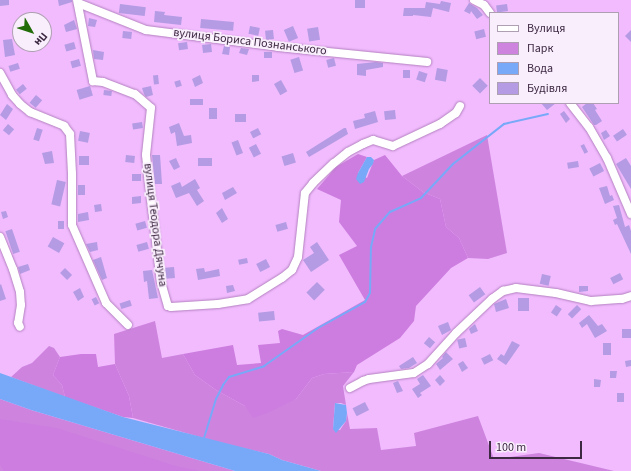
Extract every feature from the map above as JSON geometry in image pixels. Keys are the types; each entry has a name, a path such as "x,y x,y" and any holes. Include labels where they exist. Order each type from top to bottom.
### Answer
{"street":[{"path":"474,0 484,5 489,12"},
{"name":"вулиця Бориса Познанського","path":"78,2 146,30 278,47 427,62"},
{"name":"вулиця Теодора Дячуна","path":"78,2 93,81 104,82 135,94 151,108 146,155 148,175 160,282 168,306 171,307 218,304 248,299 282,278 292,270 298,257 304,193 313,183 348,152 363,144 373,140 393,146 440,124 456,113 460,106"},
{"path":"0,73 12,95 20,104 30,112 64,126 70,134 72,157 72,225 106,303 128,325"},
{"path":"571,104 589,127 607,158 631,214"},
{"path":"0,237 13,269 20,292 22,306 18,323 20,327"},
{"path":"350,388 369,379 414,372 428,364 456,333 492,298 503,292 516,288 556,293 591,301 622,299 631,296"}],"green space":[{"path":"487,135 507,253 488,259 468,258 459,238 446,227 440,199 423,192 402,176"},
{"path":"155,321 162,358 183,354 195,375 216,390 245,406 296,399 312,378 324,374 354,372 343,386 346,405 335,403 333,429 340,430 346,421 347,413 350,429 377,428 381,450 416,446 414,433 478,416 494,459 539,453 614,471 321,471 282,460 269,454 221,443 133,418 129,396 115,364 114,334"},
{"path":"49,346 54,348 60,357 53,375 62,385 65,397 11,377 22,367 32,363"},
{"path":"0,399 31,410 235,471 0,471"}],"shaded area":[{"path":"358,154 367,157 358,173 367,178 374,160 385,155 402,176 423,192 440,199 446,227 459,238 468,258 451,268 416,306 414,321 400,338 357,365 354,372 324,374 312,378 296,399 270,412 253,418 245,406 216,390 195,375 183,354 233,345 237,365 261,363 258,345 280,343 278,331 282,329 303,335 365,300 339,255 357,246 339,222 341,200 317,189 336,167"},
{"path":"81,354 96,354 98,367 115,364 129,396 133,418 123,417 65,397 62,385 53,375 60,357"},
{"path":"0,419 57,428 176,466 200,471 4,471 0,465"}],"water":[{"path":"367,157 371,157 374,160 373,164 369,169 364,182 360,184 356,179"},
{"path":"0,373 123,417 269,454 282,460 321,471 235,471 31,410 0,399"},
{"path":"335,403 346,405 347,413 346,421 336,433 333,429"}],"building":[{"path":"0,0 9,0 9,5 0,6"},
{"path":"58,0 72,0 72,2 59,6"},
{"path":"355,0 365,0 365,8 355,8"},
{"path":"441,1 451,3 449,12 433,8 431,17 413,15 403,16 404,8 425,8 426,2 440,4"},
{"path":"469,3 477,8 483,15 477,19 471,11 470,14 464,11"},
{"path":"120,4 146,7 145,16 119,13"},
{"path":"507,4 508,11 497,12 496,6"},
{"path":"155,11 165,12 164,15 182,17 181,25 154,22"},
{"path":"89,18 97,20 95,27 88,26"},
{"path":"201,19 234,22 233,31 200,28"},
{"path":"74,20 77,29 66,32 64,25"},
{"path":"250,26 260,28 258,36 248,34"},
{"path":"293,26 298,38 289,42 284,30"},
{"path":"318,27 320,40 309,42 307,29"},
{"path":"484,29 486,37 476,39 474,31"},
{"path":"273,30 274,39 266,40 265,31"},
{"path":"631,30 631,42 625,36"},
{"path":"123,31 132,32 131,39 122,38"},
{"path":"12,39 12,52 14,52 15,55 5,57 3,40"},
{"path":"74,42 76,49 66,51 64,45"},
{"path":"187,42 188,49 179,50 178,43"},
{"path":"211,44 212,52 203,53 202,45"},
{"path":"224,46 230,47 229,55 222,54"},
{"path":"241,48 249,49 247,55 239,53"},
{"path":"93,50 104,52 103,60 94,59"},
{"path":"264,52 272,52 272,58 264,58"},
{"path":"299,57 303,70 294,73 290,60"},
{"path":"334,58 336,66 328,68 326,60"},
{"path":"79,59 81,66 72,68 70,61"},
{"path":"376,62 383,63 383,67 366,70 366,76 357,75 357,64"},
{"path":"18,63 20,69 10,72 8,66"},
{"path":"437,68 448,70 446,82 435,80"},
{"path":"403,70 410,70 410,78 403,78"},
{"path":"419,71 428,74 425,82 416,80"},
{"path":"158,75 159,84 154,84 153,76"},
{"path":"200,75 203,83 195,87 192,79"},
{"path":"252,75 259,75 259,81 252,82"},
{"path":"480,78 488,86 480,94 472,86"},
{"path":"180,80 182,86 176,88 174,82"},
{"path":"281,80 287,91 280,95 274,84"},
{"path":"23,84 27,89 20,94 16,90"},
{"path":"90,86 93,96 80,100 77,90"},
{"path":"151,86 153,95 146,97 142,88"},
{"path":"104,90 112,91 111,96 103,95"},
{"path":"36,95 42,100 36,108 30,103"},
{"path":"190,99 203,99 203,105 190,105"},
{"path":"7,104 13,109 6,120 0,115"},
{"path":"542,104 555,104 547,110"},
{"path":"586,104 594,104 597,109 595,110 602,121 594,125 582,107"},
{"path":"209,108 217,108 217,119 209,119"},
{"path":"395,110 396,119 385,120 384,111"},
{"path":"375,111 378,122 355,129 353,121 365,118 364,114"},
{"path":"564,111 570,119 566,123 560,114"},
{"path":"235,114 246,114 246,122 235,122"},
{"path":"142,122 143,128 133,129 132,124"},
{"path":"179,123 184,136 191,135 192,143 177,146 175,132 171,134 169,127"},
{"path":"8,124 14,129 9,135 3,130"},
{"path":"37,128 43,130 39,141 33,139"},
{"path":"258,128 261,134 253,138 250,132"},
{"path":"346,128 348,134 309,157 306,152"},
{"path":"623,129 627,135 617,142 613,136"},
{"path":"606,130 610,136 604,140 601,133"},
{"path":"80,131 90,133 88,143 78,141"},
{"path":"238,140 243,153 236,156 231,143"},
{"path":"256,144 261,154 254,157 249,148"},
{"path":"584,144 588,152 585,154 580,146"},
{"path":"52,151 54,163 45,164 42,153"},
{"path":"293,153 296,163 284,166 282,157"},
{"path":"126,155 135,156 134,163 125,162"},
{"path":"152,155 160,155 162,184 155,184"},
{"path":"79,156 89,156 89,165 79,165"},
{"path":"176,158 180,167 174,170 169,161"},
{"path":"198,158 212,158 212,166 198,166"},
{"path":"626,158 631,166 631,189 616,164"},
{"path":"578,161 579,167 568,169 567,163"},
{"path":"600,163 604,171 593,176 589,168"},
{"path":"132,174 141,174 141,181 132,181"},
{"path":"195,179 200,188 197,190 204,201 197,206 189,193 176,198 171,186 180,182 182,187"},
{"path":"57,180 66,182 60,206 51,204"},
{"path":"78,185 85,185 85,195 78,195"},
{"path":"607,186 610,196 612,195 614,200 605,204 599,188"},
{"path":"233,187 237,193 225,200 222,193"},
{"path":"141,196 141,203 132,204 132,197"},
{"path":"101,204 102,211 95,212 94,205"},
{"path":"619,205 625,227 629,225 631,231 631,254 617,224 615,225 613,220 617,218 613,206"},
{"path":"222,208 228,219 222,223 216,213"},
{"path":"6,211 8,217 3,219 1,212"},
{"path":"88,212 89,220 78,222 78,214"},
{"path":"58,221 64,221 64,229 58,229"},
{"path":"145,221 147,228 137,230 135,224"},
{"path":"286,222 288,229 277,232 275,225"},
{"path":"12,229 20,252 13,254 5,231"},
{"path":"53,237 64,243 59,253 48,247"},
{"path":"97,242 98,250 90,252 86,244"},
{"path":"147,242 149,249 138,252 136,245"},
{"path":"317,242 329,260 311,272 303,260 314,253 310,247"},
{"path":"101,257 107,278 102,280 93,260"},
{"path":"247,258 248,263 239,265 238,260"},
{"path":"266,259 270,267 260,272 256,264"},
{"path":"28,264 30,270 20,274 18,267"},
{"path":"174,267 175,278 166,279 165,268"},
{"path":"65,268 72,275 67,280 60,273"},
{"path":"204,268 205,272 219,269 220,276 198,280 196,269"},
{"path":"152,270 158,298 149,299 147,281 144,282 143,271"},
{"path":"620,273 623,279 613,284 610,278"},
{"path":"542,274 551,276 549,286 540,284"},
{"path":"317,282 325,290 314,300 306,293"},
{"path":"1,284 6,299 0,301 0,285"},
{"path":"233,285 235,291 227,293 226,286"},
{"path":"579,286 588,286 588,291 579,292"},
{"path":"480,287 485,294 474,303 469,295"},
{"path":"80,288 84,297 78,301 73,292"},
{"path":"96,297 99,303 95,306 92,299"},
{"path":"518,298 529,298 529,311 518,311"},
{"path":"506,299 509,308 496,312 494,304"},
{"path":"130,300 132,306 121,309 120,303"},
{"path":"556,305 562,309 557,316 551,312"},
{"path":"577,305 581,309 572,318 568,314"},
{"path":"274,311 275,320 259,322 258,313"},
{"path":"589,315 598,326 602,324 607,331 595,338 587,324 582,328 579,323"},
{"path":"448,322 451,330 442,335 438,326"},
{"path":"475,324 478,331 471,334 469,329"},
{"path":"622,329 631,329 631,338 622,338"},
{"path":"429,337 435,342 430,348 424,343"},
{"path":"465,338 467,347 459,349 457,340"},
{"path":"512,341 520,345 506,365 497,359 501,354 504,356"},
{"path":"603,343 611,343 611,355 603,355"},
{"path":"446,352 453,359 440,370 436,364 443,358 442,357"},
{"path":"490,354 493,360 484,365 481,359"},
{"path":"413,357 417,363 409,368 401,369 399,366"},
{"path":"631,360 631,366 626,367 625,361"},
{"path":"463,361 468,368 462,372 458,364"},
{"path":"610,371 617,371 616,378 610,378"},
{"path":"423,375 431,386 420,393 422,395 418,398 412,389 420,384 417,379"},
{"path":"440,375 445,381 440,386 435,380"},
{"path":"594,379 601,380 600,387 594,387"},
{"path":"398,381 403,391 397,393 393,383"},
{"path":"617,393 624,393 624,402 617,402"},
{"path":"365,402 369,410 357,416 353,408"}],"waterway":[{"path":"204,438 216,399 229,377 264,366 318,328 365,302 370,293 371,247 375,229 390,212 421,198 453,164 504,124 548,114"}]}
